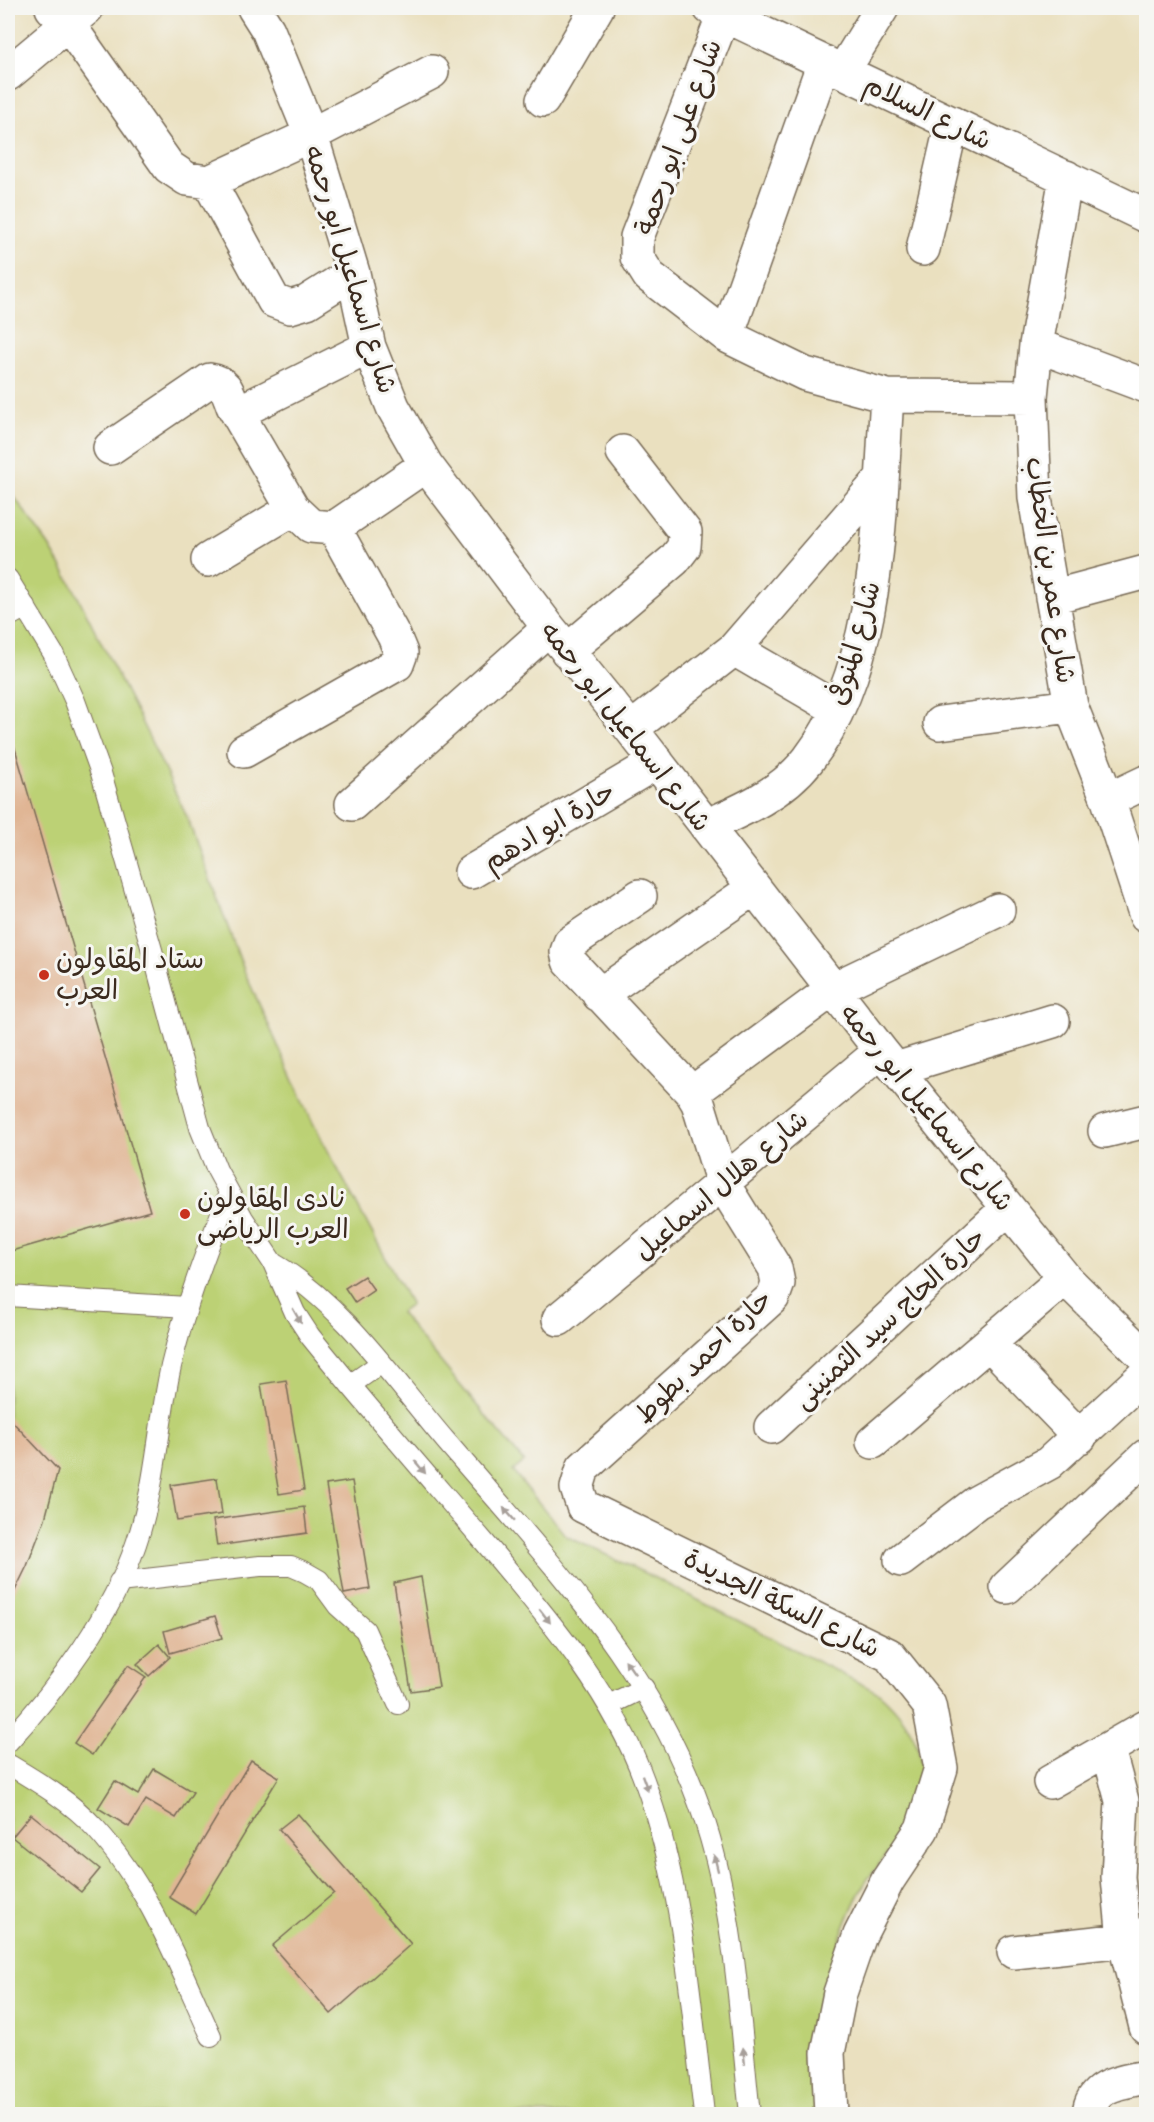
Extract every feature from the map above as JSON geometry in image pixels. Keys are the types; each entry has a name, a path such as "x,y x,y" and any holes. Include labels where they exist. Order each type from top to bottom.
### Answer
{"street":[{"path":"543,100 597,8"},
{"path":"727,336 834,67 882,8"},
{"name":"شارع السلام","path":"717,11 1146,216"},
{"name":"شارع على ابو رحمة","path":"717,11 637,237 637,257 649,276 727,336 805,374 887,396 1031,397"},
{"path":"8,74 69,13 170,167 187,179 209,182 311,135 432,72"},
{"name":"شارع اسماعيل ابو رحمه","path":"269,15 311,135 353,273 369,347 393,407 426,465 558,639 657,762 888,1060 1065,1278 1146,1358"},
{"path":"922,249 952,123"},
{"name":"شارع عمر بن الخطاب","path":"1066,177 1036,345 1031,397 1035,498 1071,706 1108,800 1146,916"},
{"path":"209,182 274,301 290,307 307,302 353,273"},
{"path":"1036,345 1146,386"},
{"path":"233,406 249,407 369,347"},
{"path":"110,448 210,381 219,381 225,386 233,406 293,509 311,526 334,528 426,465"},
{"name":"شارع المنوفى","path":"706,826 762,801 770,795 807,761 837,709 857,653 871,596 879,538 887,396"},
{"path":"352,804 558,639 674,560 684,547 685,532 623,452"},
{"path":"631,729 734,649 881,479"},
{"path":"208,560 293,509"},
{"path":"244,751 397,664 401,653 394,636 334,528"},
{"path":"1052,597 1146,572"},
{"path":"734,649 837,709"},
{"path":"940,723 1071,706"},
{"name":"حارة ابو ادهم","path":"471,872 657,762"},
{"path":"1108,800 1146,782"},
{"path":"598,995 754,888"},
{"name":"حارة احمد بطوط","path":"583,1506 577,1488 583,1468 773,1297 778,1283 775,1268 723,1184 698,1103 692,1093 598,995 569,961 567,952 570,943 640,896"},
{"path":"692,1093 833,989 998,910"},
{"path":"888,1060 1053,1021"},
{"name":"شارع هلال اسماعيل","path":"559,1319 723,1184 888,1060"},
{"path":"1105,1131 1146,1121"},
{"name":"حارة الحاج سيد الثمنينى","path":"771,1427 1008,1208"},
{"path":"873,1442 1065,1278"},
{"path":"989,1343 1080,1437"},
{"path":"902,1560 977,1502 1049,1463 1080,1437 1146,1374"},
{"path":"1007,1587 1146,1456"},
{"name":"شارع السكة الجديدة","path":"583,1506 889,1655 929,1705 941,1768 922,1829 888,1880 860,1935 840,1994 828,2054 831,2115"},
{"path":"1050,1782 1146,1727"},
{"path":"1108,1749 1122,1801 1118,1877 1135,1937 1146,2026"},
{"path":"1014,1952 1135,1937"},
{"path":"1089,2115 1090,2107 1100,2090 1115,2083 1146,2077"}],"lane":[{"path":"8,579 53,653 71,692 101,774 200,1128 230,1193 273,1263 295,1313 310,1336 531,1599 609,1705 644,1780 664,1849 685,1948 704,2115"},
{"path":"8,617 26,607"},
{"path":"8,1742 31,1717 93,1629 136,1545 147,1508 171,1365 187,1307 230,1193"},
{"path":"273,1263 297,1277 320,1295 566,1582 644,1688 688,1776 718,1870 734,1969 750,2115"},
{"path":"8,1296 187,1307"},
{"path":"350,1385 380,1364"},
{"path":"119,1582 267,1565 291,1566 305,1572 319,1581 330,1592 338,1606 365,1630 398,1704"},
{"path":"609,1705 644,1688"},
{"path":"8,1764 68,1803 95,1827 115,1852 153,1910 211,2036"}],"green space":[{"name":"نادى المقاولون العرب الرياضى","path":"8,488 49,546 71,583 150,739 187,817 245,973 313,1123 411,1305 400,1313 524,1462 513,1471 566,1536 651,1576 879,1693 906,1723 914,1738 921,1770 920,1788 915,1806 904,1832 864,1885 848,1917 831,1971 825,2032 824,2114 8,2114"}],"building":[{"name":"ستاد المقاولون العرب","path":"12,738 150,1211 8,1252 8,739"},
{"path":"364,1276 374,1290 355,1303 345,1288"},
{"path":"286,1380 304,1490 279,1494 261,1384"},
{"path":"8,1417 58,1470 45,1519 27,1566 8,1605"},
{"path":"217,1478 222,1514 177,1521 171,1485"},
{"path":"352,1481 370,1589 344,1594 326,1485"},
{"path":"304,1507 307,1533 217,1546 213,1520"},
{"path":"421,1577 439,1687 411,1691 394,1583"},
{"path":"215,1616 222,1638 170,1653 164,1631"},
{"path":"159,1644 170,1657 149,1676 137,1664"},
{"path":"128,1665 146,1677 92,1755 74,1743"},
{"path":"251,1760 279,1777 196,1914 169,1897"},
{"path":"154,1769 193,1792 176,1818 146,1800 129,1827 98,1808 115,1781 138,1795"},
{"path":"31,1814 100,1869 81,1892 12,1837"},
{"path":"298,1814 411,1944 331,2014 272,1946 334,1893 279,1829"}],"place":[{"name":"ستاد المقاولون العرب","path":"44,975"},
{"name":"نادى المقاولون العرب الرياضى","path":"185,1214"}]}
